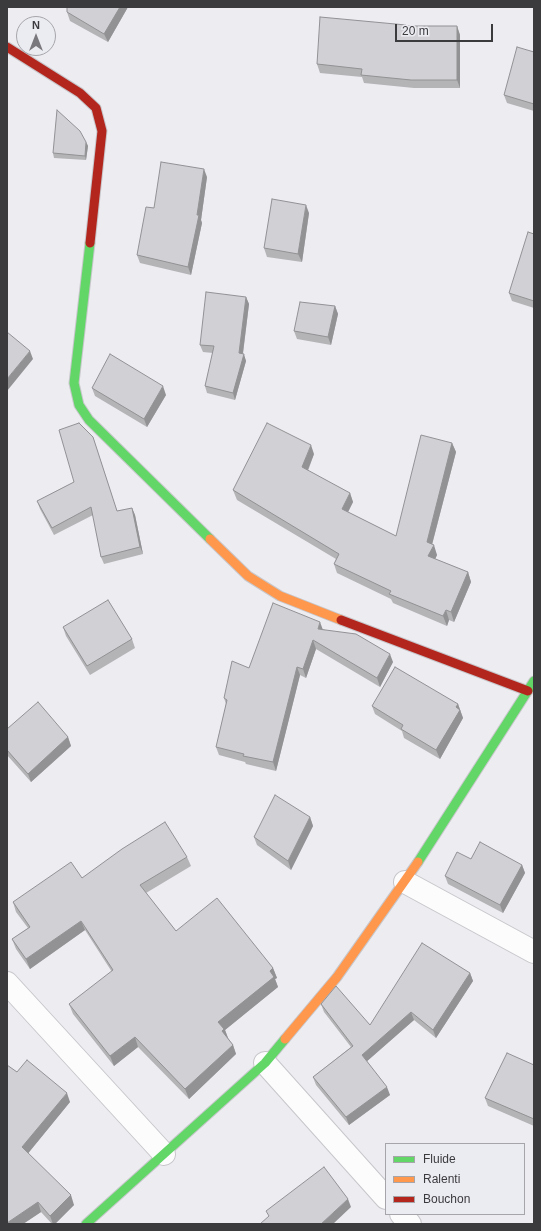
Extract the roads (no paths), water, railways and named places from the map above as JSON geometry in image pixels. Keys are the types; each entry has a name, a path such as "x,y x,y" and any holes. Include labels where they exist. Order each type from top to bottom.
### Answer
{"street":[{"path":"7,46 80,93 96,108 102,131 74,383 79,405 88,420 248,576 280,596 528,691"},
{"path":"86,1224 265,1063 337,977 405,882 534,681"},
{"path":"405,882 534,952"},
{"path":"7,983 164,1154"},
{"path":"265,1063 385,1197"},
{"path":"402,1215 410,1224"}]}
